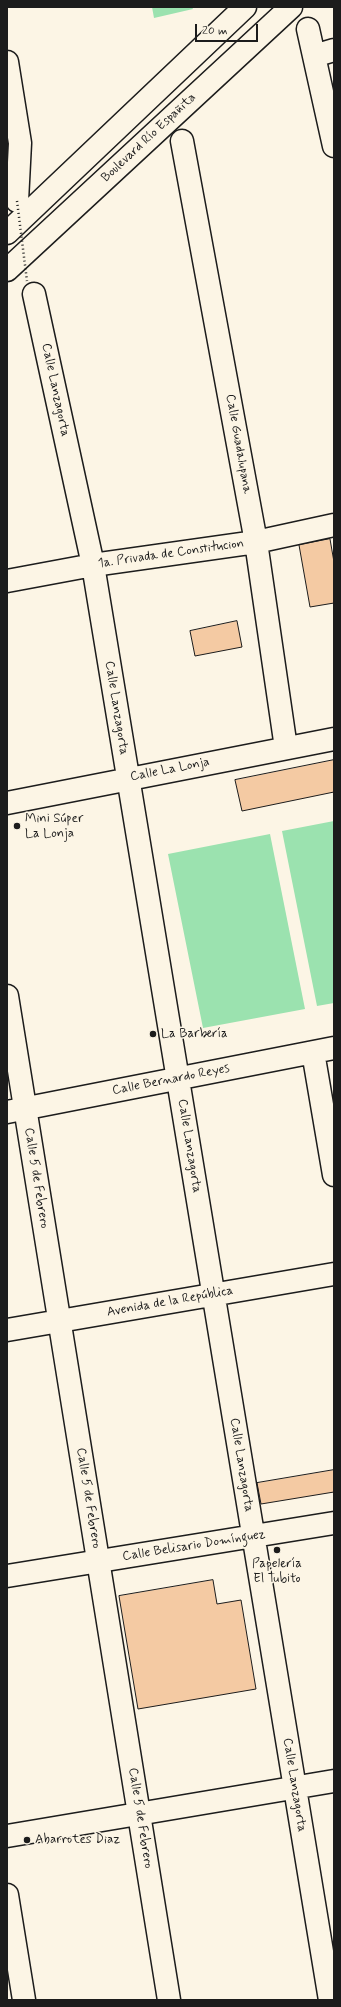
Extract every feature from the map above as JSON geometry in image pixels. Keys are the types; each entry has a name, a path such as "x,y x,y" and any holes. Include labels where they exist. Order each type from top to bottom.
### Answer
{"street":[{"path":"7,234 245,7"},
{"name":"Boulevard Río Españita","path":"7,270 291,7"},
{"path":"308,29 324,53 334,146"},
{"path":"7,62 17,201"},
{"name":"Calle Guadalupana","path":"182,141 256,542 286,748"},
{"name":"Calle Lanzagorta","path":"31,287 93,565 330,2000"},
{"name":"1a. Privada de Constitucion","path":"7,581 93,565 256,542 334,525"},
{"name":"Calle La Lonja","path":"7,803 128,778 334,739"},
{"name":"Calle 5 de Febrero","path":"7,996 16,1110 60,1320 169,2000"},
{"name":"Calle Bernardo Reyes","path":"16,1110 334,1048"},
{"path":"313,1052 334,1175"},
{"name":"Avenida de la República","path":"7,1330 334,1274"},
{"name":"Calle Belisario Domínguez","path":"7,1576 334,1523"},
{"path":"7,1836 334,1781"},
{"path":"7,1895 24,2000"}],"path":[{"path":"17,201 31,287"}],"green space":[{"path":"152,7 192,7 193,9 154,18"},
{"path":"334,821 334,1003 317,1006 282,831"},
{"path":"270,834 305,1009 203,1028 168,854"}],"building":[{"path":"330,539 334,562 334,603 310,607 299,545"},
{"path":"237,621 242,647 195,656 190,631"},
{"path":"334,760 334,792 242,811 235,780"},
{"path":"334,1470 334,1492 261,1504 257,1483"},
{"path":"213,1580 217,1604 241,1600 256,1689 138,1709 119,1596"}],"place":[{"name":"Mini Súper La Lonja","path":"17,826"},
{"name":"La Barbería","path":"153,1034"},
{"name":"Papelería El Tubito","path":"277,1550"},
{"name":"Abarrotes Diaz","path":"27,1840"}]}
